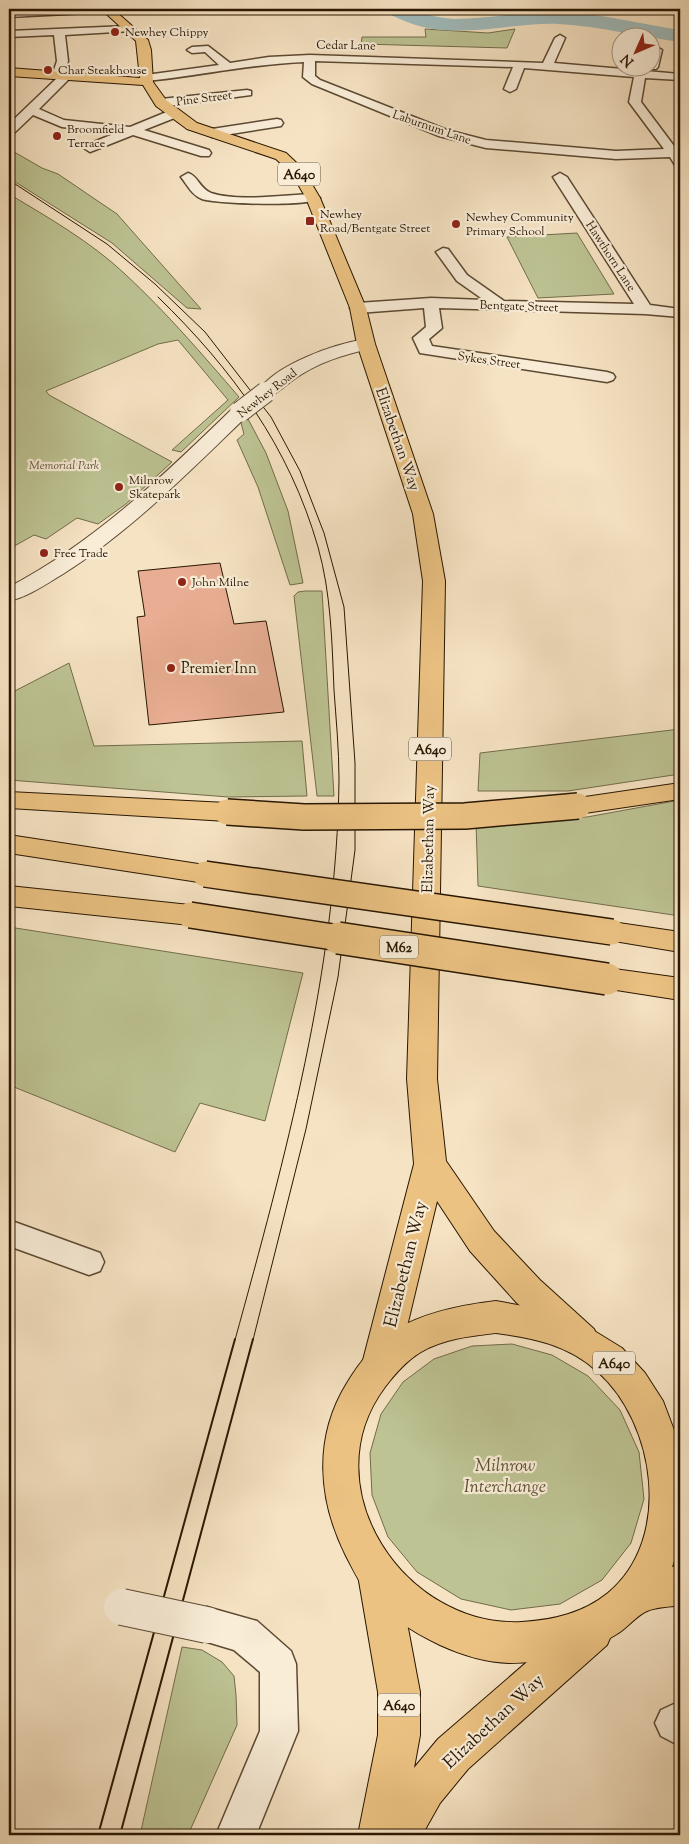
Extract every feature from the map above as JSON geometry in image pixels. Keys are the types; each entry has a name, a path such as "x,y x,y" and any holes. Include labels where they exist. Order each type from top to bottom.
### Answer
{"main road":[{"path":"9,72 61,77 146,80 145,50 142,40 108,10"},
{"name":"A640","path":"146,80 160,103 192,126 280,156 298,172 313,198 358,308 366,344"},
{"name":"Elizabethan Way","path":"366,344 423,514 434,581 422,1079 430,1164 380,1364"},
{"path":"9,800 304,817 436,816 578,806 680,791"},
{"path":"9,844 204,874 680,942"},
{"name":"M62","path":"9,896 190,916 677,988"},
{"name":"Elizabethan Way","path":"430,1164 482,1241 528,1290 582,1340"},
{"name":"A640","path":"496,1317 540,1323 582,1340 618,1366 647,1401 666,1437 675,1478 674,1519 661,1558 638,1593 605,1620 560,1639 511,1644 461,1634 415,1610 378,1575 353,1532 340,1486 344,1432 356,1399 380,1364 414,1338 453,1322 496,1317"},
{"path":"647,1401 680,1432"},
{"name":"A640","path":"378,1575 399,1692 399,1735 380,1835"},
{"path":"638,1593 680,1585"},
{"name":"Elizabethan Way","path":"398,1835 425,1788 453,1754 605,1620"}],"street":[{"path":"9,14 108,10"},
{"path":"108,10 82,14 91,25 124,26"},
{"path":"9,34 124,26"},
{"path":"9,131 61,77 62,60 59,32"},
{"path":"547,67 560,38"},
{"path":"192,50 208,48 227,67"},
{"name":"Cedar Lane","path":"146,80 269,60 310,58 520,64 612,70"},
{"name":"Laburnum Lane","path":"310,58 307,69 309,77 316,82 464,140 507,147 676,158"},
{"path":"510,89 520,64"},
{"name":"Cedar Lane","path":"662,74 680,77"},
{"path":"645,78 635,102 676,158"},
{"name":"Pine Street","path":"160,103 247,93"},
{"path":"31,110 62,123 133,131 205,153"},
{"path":"90,148 174,114"},
{"path":"212,133 277,123"},
{"path":"188,177 200,193 212,198 234,200 313,198"},
{"name":"Hawthorn Lane","path":"560,177 645,309"},
{"path":"443,252 462,278 501,305"},
{"name":"Bentgate Street","path":"358,308 431,303 645,309 680,313"},
{"name":"Sykes Street","path":"431,303 434,328 422,338 426,350 607,377"},
{"name":"Newhey Road","path":"9,596 50,574 127,516 191,460 240,412 292,371 315,358 338,349 366,344"},
{"path":"9,1233 89,1262"},
{"path":"122,1607 244,1634 278,1664 279,1731 236,1835"}],"green space":[{"path":"425,29 488,33 515,29 507,48 361,44 362,37 426,37"},
{"path":"9,149 42,168 58,174 117,214 201,309 187,308 112,243 9,178"},
{"name":"Memorial Park","path":"9,194 69,231 112,262 170,319 239,397 181,452 172,450 228,400 178,340 158,344 46,391 49,395 172,462 126,504 98,524 77,518 46,539 34,535 9,549"},
{"path":"577,233 614,294 538,298 507,237"},
{"path":"247,417 266,453 288,511 303,583 290,585 258,487 237,440 244,434 241,423"},
{"path":"322,591 334,796 317,796 294,596 298,592"},
{"path":"69,663 94,746 302,741 307,796 228,797 9,780 9,694"},
{"path":"680,729 680,774 568,791 478,791 480,753"},
{"path":"680,800 680,916 478,886 476,822 587,817"},
{"path":"9,927 303,973 265,1121 200,1103 175,1152 9,1085"},
{"name":"Milnrow Interchange","path":"512,1344 552,1355 588,1376 620,1410 639,1452 644,1499 631,1543 602,1580 560,1604 511,1610 461,1599 417,1572 388,1537 372,1495 370,1453 381,1414 403,1382 434,1359 472,1346"},
{"path":"182,1647 202,1650 222,1662 234,1676 237,1725 188,1835 140,1835"}],"building":[{"path":"220,563 234,624 266,621 284,712 149,725 137,617 145,616 138,571"}],"waterway":[{"path":"394,9 414,18 434,23 455,25 559,18 590,21 680,36"}],"tram line":[{"path":"9,180 107,244 155,284 205,332 271,417 300,471 324,533 344,607 355,763 355,850 338,977 306,1129 253,1340"},
{"path":"158,297 185,324 233,381 255,411 291,475 306,510 318,547 326,582 331,636 339,779 336,850 329,921 305,1062 272,1202 235,1340"},
{"path":"98,1835 235,1339"},
{"path":"120,1835 253,1339"}],"place":[{"name":"Newhey Chippy","path":"115,32"},
{"name":"Char Steakhouse","path":"48,70"},
{"name":"Broomfield Terrace","path":"57,136"},
{"name":"Newhey Road/Bentgate Street","path":"310,221"},
{"name":"Newhey Community Primary School","path":"456,224"},
{"name":"Milnrow Skatepark","path":"119,487"},
{"name":"Free Trade","path":"44,553"},
{"name":"John Milne","path":"182,582"},
{"name":"Premier Inn","path":"171,668"}]}
